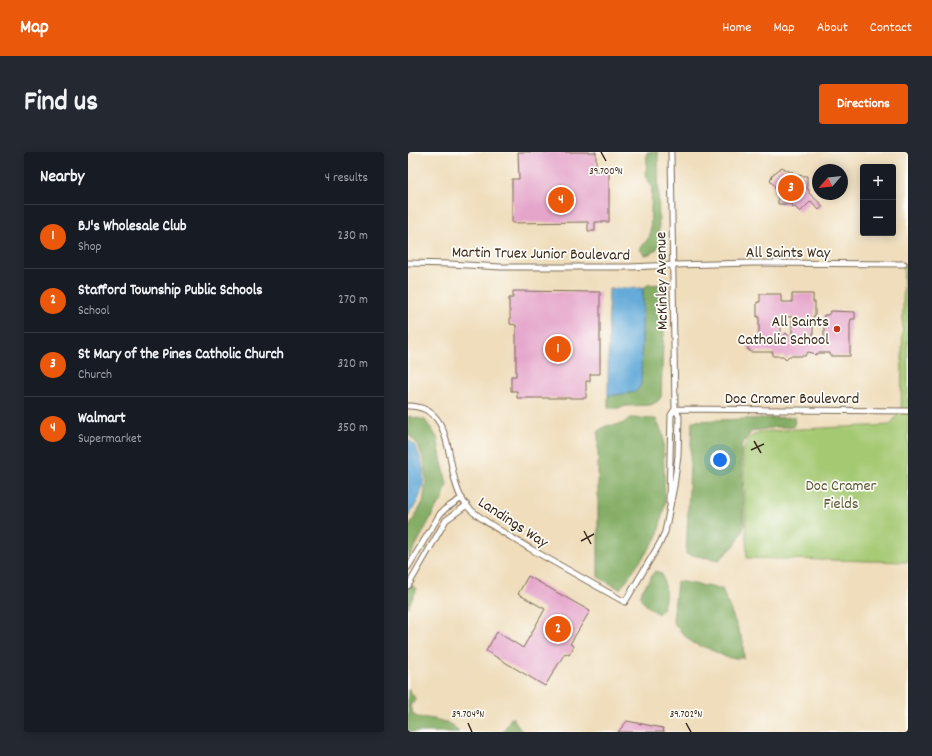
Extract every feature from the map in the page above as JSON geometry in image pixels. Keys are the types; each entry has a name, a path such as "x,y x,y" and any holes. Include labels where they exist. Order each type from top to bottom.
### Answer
{"street":[{"name":"McKinley Avenue","path":"625,602 665,532 678,456 679,416 675,409 671,152"},
{"name":"Martin Truex Junior Boulevard","path":"408,263 501,267 630,267 673,265"},
{"name":"All Saints Way","path":"673,265 904,264"},
{"name":"Landings Way","path":"408,406 421,408 428,411 440,422 446,437 454,478 462,498 475,514 511,537 625,602"},
{"name":"McKinley Avenue","path":"668,518 671,415 675,409"},
{"name":"Doc Cramer Boulevard","path":"675,409 908,411"},
{"path":"419,567 409,565 440,514 462,498"},
{"path":"408,586 446,520 467,505"}],"green space":[{"path":"647,152 658,152 659,245 653,252 644,255 640,249 650,236 652,186 646,178"},
{"name":"Doc Cramer Fields","path":"904,264 908,265 908,562 747,558 743,450 749,438 759,432 890,425 901,410"},
{"path":"663,284 664,336 661,397 658,401 651,405 608,408 608,396 635,392 641,385 643,288 648,285"},
{"path":"408,416 425,420 437,437 447,484 442,501 437,506 408,560 408,529 423,502 426,481 424,460 418,445 408,434"},
{"path":"795,417 794,427 777,427 752,431 741,446 744,527 736,544 719,560 686,554 692,421"},
{"path":"630,418 656,419 663,435 665,503 657,538 620,589 598,577 598,431 606,426 622,424"},
{"path":"655,571 661,573 666,594 664,605 658,614 644,603 640,594"},
{"path":"677,581 722,589 743,641 744,658 728,658 692,643 684,635 673,622"},
{"path":"408,583 417,589 408,607"},
{"path":"409,689 416,700 410,706 413,714 417,717 446,722 459,732 408,732"},
{"path":"511,718 513,718 522,732 503,732"}],"water":[{"path":"643,288 641,385 635,392 608,396 609,289"},
{"path":"408,439 413,444 420,456 423,471 423,486 417,502 408,517"}],"building":[{"path":"518,152 596,152 596,168 609,168 609,222 595,222 595,231 588,231 588,222 512,223 512,179 519,179"},
{"path":"782,167 790,172 793,172 793,175 807,176 807,189 809,189 812,200 817,200 823,206 819,210 811,201 800,212 792,206 792,204 778,204 778,189 775,189 775,186 770,181 771,176"},
{"path":"513,291 600,292 600,374 590,374 590,381 586,381 586,398 517,398 517,391 511,391 511,376 516,376 516,325 510,324 509,310 509,298 513,298"},
{"name":"All Saints Catholic School","path":"760,294 781,294 781,302 792,302 792,294 813,294 813,302 815,302 815,316 813,316 813,339 824,339 824,315 828,315 831,311 855,312 855,319 851,319 850,324 850,356 830,356 830,353 818,353 815,355 808,352 805,356 789,356 786,359 783,356 773,356 773,352 750,352 750,350 748,350 748,339 752,339 754,336 759,342 759,316 757,317 757,302 760,302","holes":["781,316 792,317 792,339 786,333 781,339"]},
{"path":"528,576 590,611 570,644 574,646 569,655 565,653 545,686 486,651 497,632 523,648 545,609 518,594"},
{"path":"627,721 663,728 664,732 618,732"}],"place":[{"name":"St Mary of the Pines Catholic Church","path":"791,188"},
{"name":"Walmart","path":"561,200"},
{"name":"All Saints Catholic School","path":"837,329"},
{"name":"BJ's Wholesale Club","path":"558,349"},
{"name":"Stafford Township Public Schools","path":"558,629"}]}
